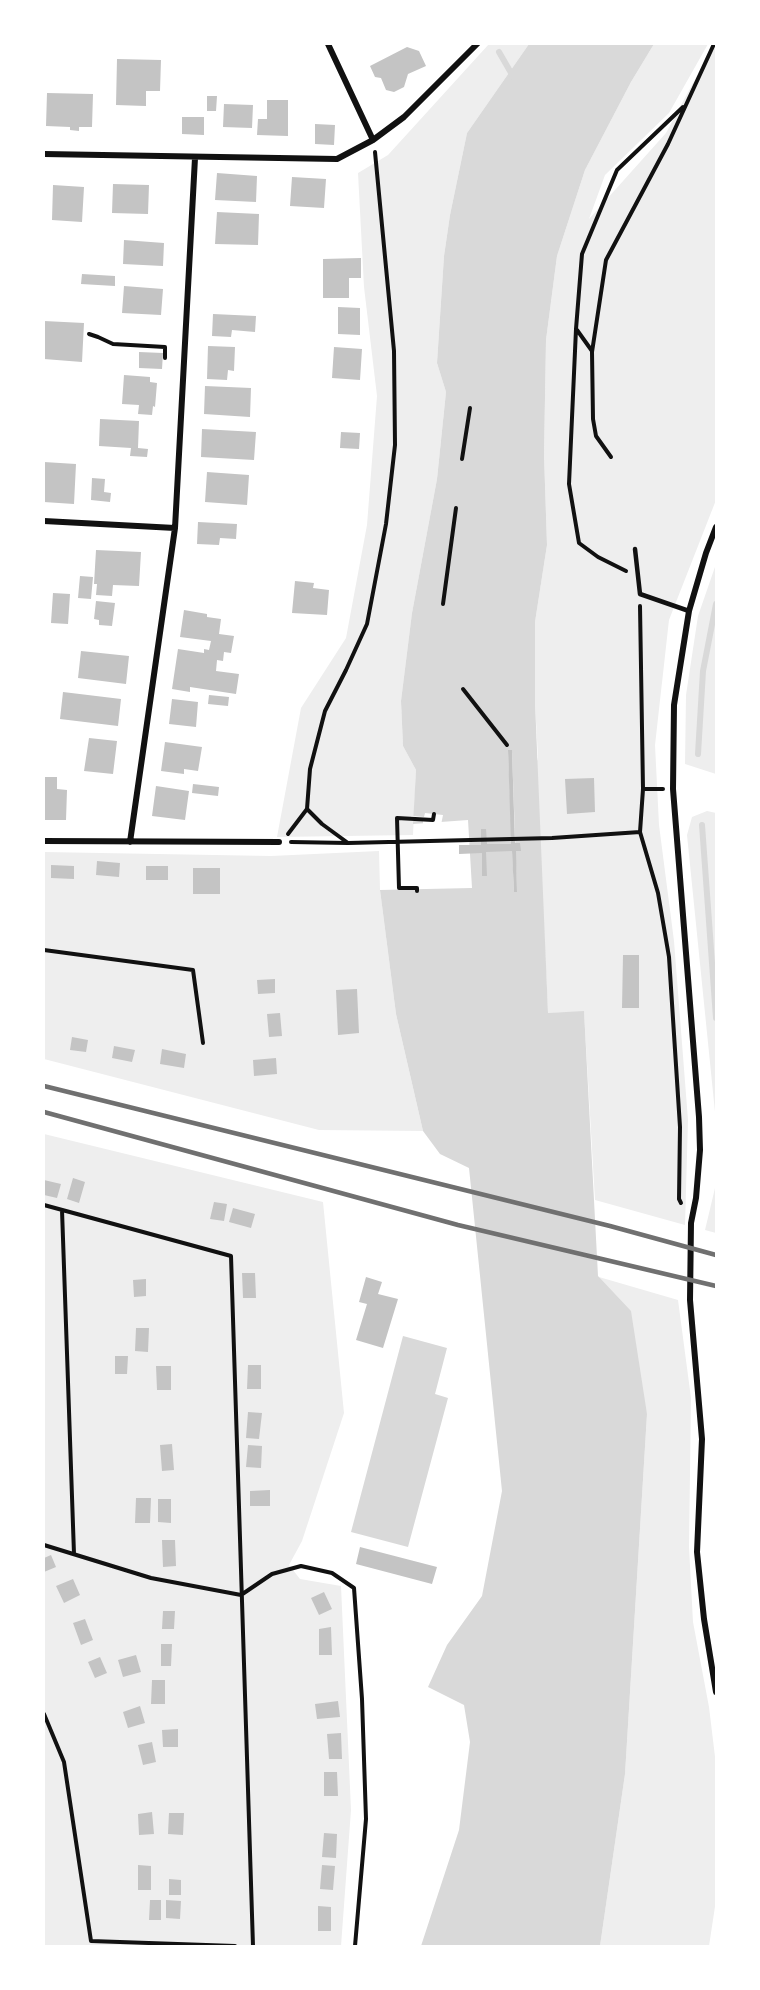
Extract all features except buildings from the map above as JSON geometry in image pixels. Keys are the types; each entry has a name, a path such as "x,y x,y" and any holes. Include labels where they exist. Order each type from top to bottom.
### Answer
{"street":[{"path":"328,44 373,140"},
{"path":"44,154 337,159 373,140 404,117 477,44"},
{"path":"130,842 175,528 195,158"},
{"path":"44,521 175,528"},
{"path":"717,527 706,553 689,611 674,705 674,789 700,1150 696,1198 691,1223 690,1300 702,1439 698,1552 704,1619 717,1692"},
{"path":"44,842 279,842"}],"lane":[{"path":"635,549 640,594 689,611"}],"path":[{"path":"611,457 596,436 593,419 592,352 606,260 668,144 714,44"},
{"path":"637,576 598,557 579,543 569,484 582,254 617,170 684,107"},
{"path":"279,842 290,832 307,809 310,769 325,711 367,624 386,524 395,446 394,351 373,140"},
{"path":"576,329 592,352"},
{"path":"89,334 113,344 165,347 165,358"},
{"path":"462,459 470,408"},
{"path":"443,604 456,508"},
{"path":"640,594 643,789 640,832 658,893 669,957 680,1127 679,1199 691,1223"},
{"path":"463,689 507,745"},
{"path":"307,809 322,824 348,843"},
{"path":"417,891 417,888 399,888 397,818 433,820 434,814"},
{"path":"279,842 348,843 552,838 640,832"},
{"path":"44,950 193,970 203,1043"},
{"path":"44,1206 231,1256 253,1947"},
{"path":"62,1210 74,1554"},
{"path":"44,1545 151,1578 241,1595 272,1574 301,1566 332,1573 354,1588 362,1699 366,1819 355,1947"},
{"path":"44,1714 64,1762 91,1941 235,1947"}],"shaded area":[{"path":"489,44 529,44 467,133 450,215 444,256 437,363 446,392 437,479 412,613 401,701 403,746 416,770 413,835 277,837 301,708 346,638 367,525 377,396 364,287 358,173 388,155"},
{"path":"529,44 654,44 631,82 585,170 557,256 546,340 544,455 547,545 535,622 535,702 548,1013 584,1011 598,1276 631,1311 647,1414 625,1774 600,1946 421,1946 459,1830 470,1742 464,1705 428,1687 447,1645 482,1596 502,1491 469,1168 440,1154 423,1131 396,1014 380,890 472,888 468,820 413,824 416,770 403,746 401,701 412,613 437,479 446,392 437,363 444,256 467,133","holes":["508,751 512,751 517,892 514,892"]},
{"path":"654,44 708,44 669,113 605,175 589,219 666,133 716,44 716,500 669,620 655,745 659,825 674,941 688,1120 685,1225 595,1200 584,1012 548,1013 536,764 538,758 535,622 547,545 544,455 546,340 557,256 585,170 631,82"},
{"path":"716,564 716,774 685,764 686,695 698,616"},
{"path":"707,811 716,813 716,1233 705,1230 715,1188 715,1112 687,835 692,817"},
{"path":"379,851 380,890 396,1014 423,1131 319,1130 44,1059 44,852 271,856"},
{"path":"44,1134 323,1202 344,1413 302,1541 289,1565 300,1579 341,1586 351,1810 341,1946 44,1946"},
{"path":"599,1277 678,1300 691,1398 689,1547 693,1622 709,1707 716,1765 716,1900 709,1946 600,1946 625,1774 647,1414"},
{"path":"403,1336 447,1348 435,1394 448,1398 408,1547 351,1532"}],"pier":[{"path":"425,813 443,815 441,825 423,825 423,821 410,821 411,816 424,817"}],"waterway":[{"path":"499,52 514,78"},
{"path":"698,754 703,671 716,604"},
{"path":"702,825 716,1018"}],"railway":[{"path":"44,1086 610,1226 716,1255"},
{"path":"44,1112 458,1225 716,1286"}]}
